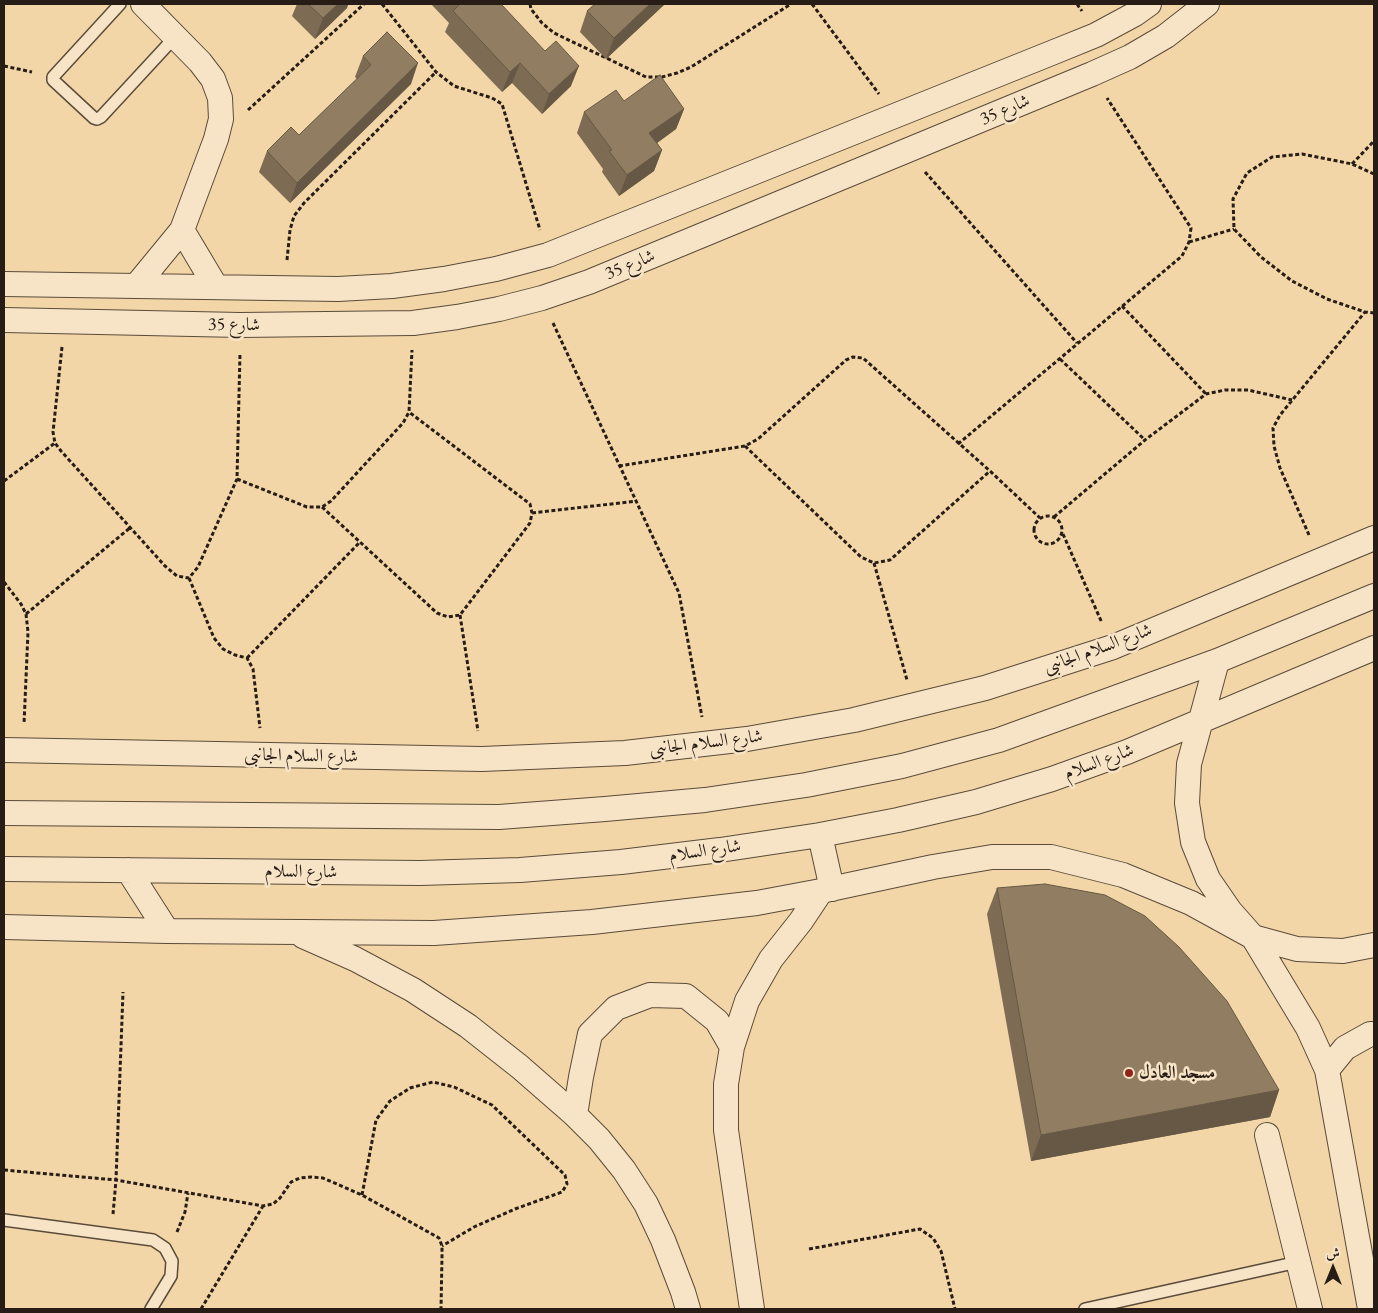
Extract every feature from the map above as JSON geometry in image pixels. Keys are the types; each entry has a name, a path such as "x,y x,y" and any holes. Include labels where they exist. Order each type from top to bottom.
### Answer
{"street":[{"path":"136,286 182,230 216,140 221,119 220,98 213,79 200,62 143,4"},
{"name":"شارع 35","path":"4,284 338,289 427,282 496,269 548,255 1096,35 1135,14 1149,4"},
{"name":"شارع 35","path":"4,320 240,325 414,323 474,314 542,298 589,282 1092,74 1130,57 1166,36 1208,4"},
{"path":"182,230 216,287"},
{"name":"شارع السلام الجانبى","path":"13,751 482,759 625,753 747,739 845,722 986,688 1113,647 1374,538"},
{"path":"4,813 499,817 605,810 705,800 806,785 893,768 999,740 1217,661 1374,596"},
{"name":"شارع السلام","path":"4,869 420,873 520,870 620,862 720,850 820,834 898,820 976,802 1043,782 1127,752 1374,648"},
{"path":"1217,661 1190,764 1187,804 1193,842 1208,879 1230,911 1253,937 1308,1028 1327,1070 1370,1309"},
{"path":"752,1309 726,1130 726,1084 732,1047 747,1001 771,959 826,890 820,834"},
{"path":"4,927 167,931 434,933 592,922 757,903 933,867 992,857 1051,857 1123,875 1191,903 1253,937 1297,949 1343,951 1374,945"},
{"path":"128,870 167,931"},
{"path":"295,932 363,963 413,990 468,1026 520,1066 575,1115 599,1139 624,1170 646,1204 663,1240 688,1309"},
{"path":"575,1115 590,1034 616,1008 650,995 686,996 717,1022 732,1047"},
{"path":"1327,1070 1345,1048 1370,1034 1374,1034"},
{"path":"1267,1135 1310,1309"}],"lane":[{"path":"120,4 53,77 53,80 94,118 101,117 175,37"},
{"path":"4,1220 153,1240 165,1248 172,1262 171,1276 151,1309"},
{"path":"1085,1309 1298,1262"}],"path":[{"path":"216,140 364,4"},
{"path":"382,4 436,72 454,86 492,98 502,104 548,255"},
{"path":"530,4 531,9 542,23 554,33 646,77 662,77 691,67 791,4"},
{"path":"812,4 895,116"},
{"path":"4,66 53,77"},
{"path":"285,288 290,230 294,216 304,203 436,72"},
{"path":"958,444 1182,256 1189,242 1191,228 1092,74"},
{"path":"1352,164 1374,141"},
{"path":"907,151 1078,343"},
{"path":"1374,174 1352,164 1302,154 1272,156 1248,172 1233,199 1234,229 1260,257 1292,281 1327,299 1365,312 1374,313"},
{"path":"1189,242 1234,229"},
{"path":"542,298 679,593 707,744"},
{"path":"1122,306 1206,394"},
{"path":"1321,560 1280,468 1274,446 1273,428 1280,415 1365,312"},
{"path":"65,321 53,432 55,443 165,566 177,576 189,578"},
{"path":"237,479 307,507 322,507 331,501 403,423 409,412 414,323"},
{"path":"189,578 198,567 237,479 240,325"},
{"path":"619,466 745,446 758,439 846,360 863,358 1040,518"},
{"path":"1060,359 1146,440"},
{"path":"1054,517 1146,440 1206,394 1225,390 1248,390 1292,400"},
{"path":"409,412 530,504 532,513 530,523 460,615 482,759"},
{"path":"4,481 55,443"},
{"path":"745,446 861,557 874,563 890,560 990,471"},
{"path":"532,513 637,501"},
{"path":"322,507 437,612 448,616 460,615"},
{"path":"1063,534 1053,544 1046,545 1035,537 1033,530 1035,523 1040,518 1054,517 1060,521 1063,527 1063,534 1113,647"},
{"path":"26,614 130,527"},
{"path":"247,658 360,542"},
{"path":"874,563 914,706"},
{"path":"189,578 214,638 222,649 247,658 254,669 263,755"},
{"path":"4,582 21,604 26,614 28,632 13,751"},
{"path":"111,1235 116,1180 123,992"},
{"path":"362,1195 376,1120 390,1101 410,1088 433,1082 454,1087 492,1105 565,1175 567,1184 562,1192 515,1209 474,1227 442,1246"},
{"path":"4,1170 116,1180 263,1206 273,1204 280,1198 290,1182 300,1178 323,1178 362,1195 439,1238 442,1246 441,1309"},
{"path":"165,1248 177,1232 185,1212 188,1193"},
{"path":"201,1309 263,1206"},
{"path":"809,1249 920,1229 933,1238 941,1251 955,1309"}],"building":[{"path":"308,4 338,4 323,18"},
{"path":"458,4 501,4 545,51 556,41 579,66 549,94 520,63 510,72 453,11"},
{"path":"595,4 650,4 614,38 587,11"},
{"path":"387,32 418,63 297,183 267,151 291,127 299,135 371,65 363,56"},
{"path":"660,75 684,109 649,133 662,150 627,175 609,151 612,150 584,112 616,90 624,101"},
{"name":"مسجد العادل","path":"1045,884 1105,895 1145,916 1179,947 1227,1001 1279,1090 1041,1135 997,888"}],"place":[{"name":"مسجد العادل","path":"1129,1073"}]}
